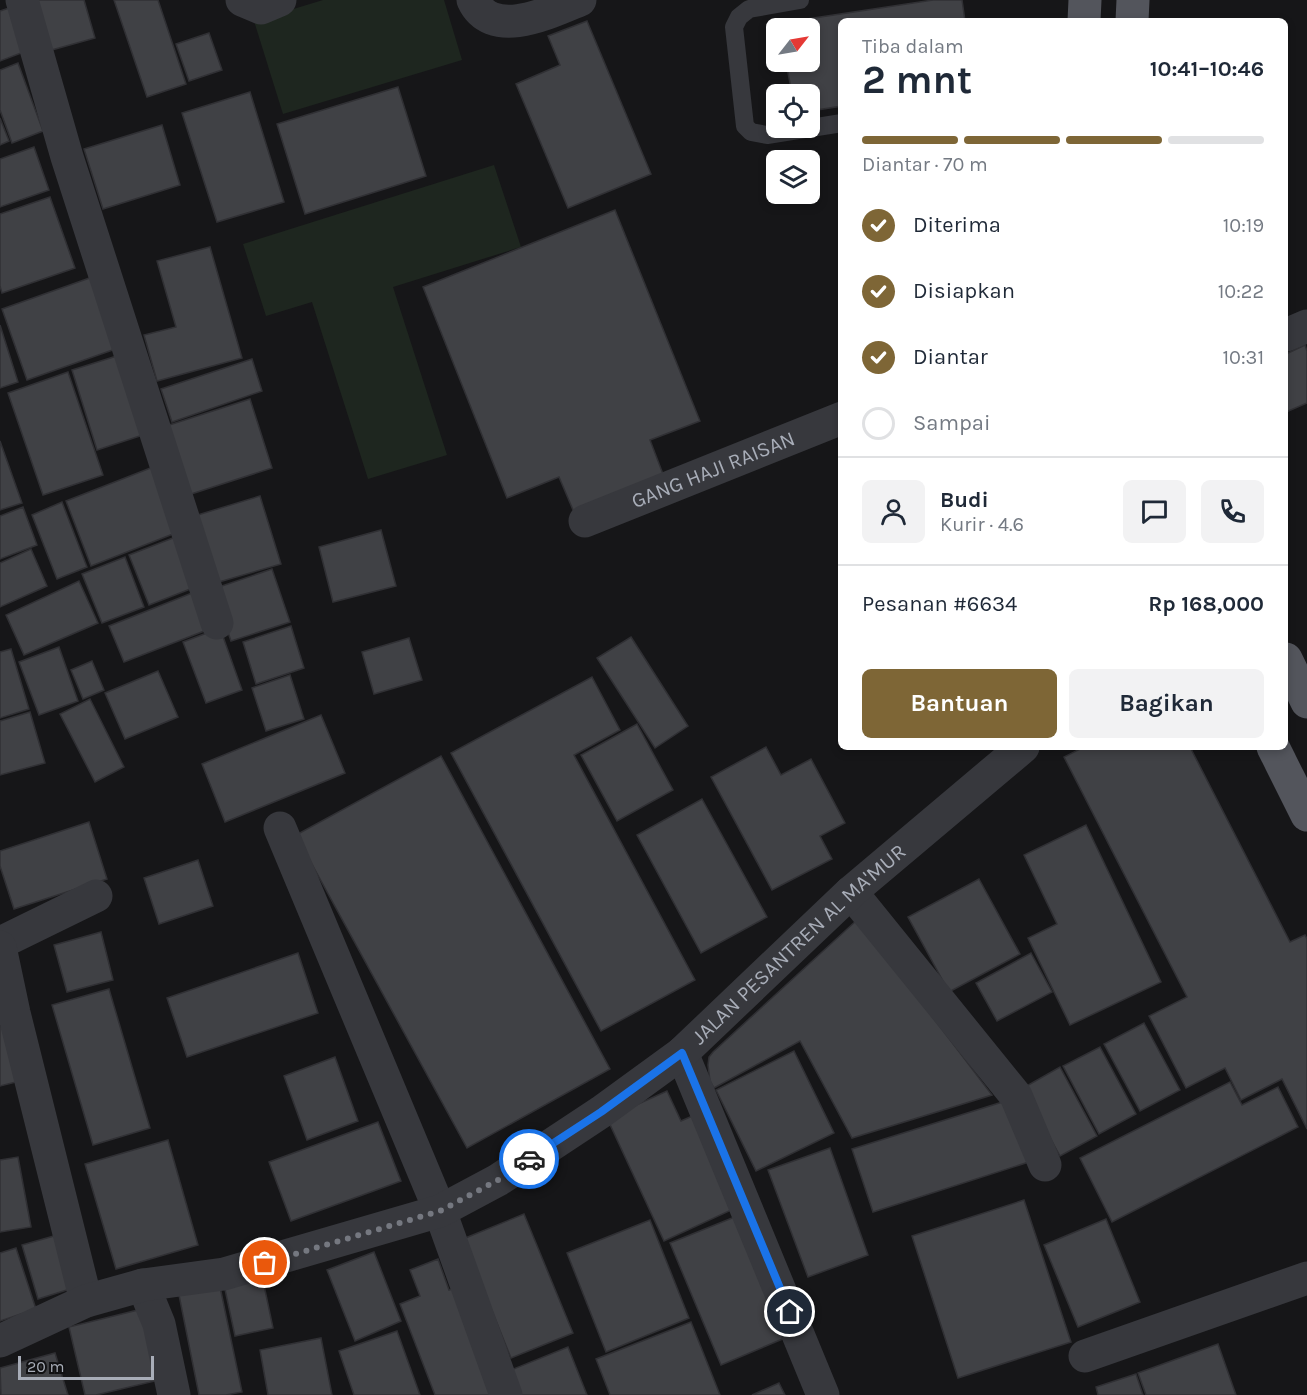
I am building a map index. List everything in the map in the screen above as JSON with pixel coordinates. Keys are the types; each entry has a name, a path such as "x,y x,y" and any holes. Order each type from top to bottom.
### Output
{"main road":[{"path":"1084,18 1085,0"},
{"path":"1132,18 1133,0"},
{"path":"1288,663 1307,702"},
{"path":"1274,750 1307,815"}],"street":[{"path":"22,0 67,158 217,623"},
{"path":"242,0 261,8 280,0"},
{"path":"473,0 476,6 490,17 502,21 518,21 545,14 580,0"},
{"path":"1288,334 1307,326"},
{"name":"GANG HAJI RAISAN","path":"585,521 838,420"},
{"name":"JALAN PESANTREN AL MA'MUR","path":"0,1341 86,1301 143,1285 224,1274 440,1211 498,1180 601,1112 682,1053 851,892 1019,750"},
{"path":"280,828 440,1211 506,1395"},
{"path":"851,892 1016,1096 1045,1165"},
{"path":"86,1301 14,1013 0,945 96,896"},
{"path":"682,1053 823,1395"},
{"path":"1085,1356 1307,1278"},
{"path":"143,1285 159,1324 174,1395"}],"lane":[{"path":"800,0 749,9 739,17 734,27 745,126 751,132 767,135 838,124"}],"shaded area":[{"path":"323,0 444,0 462,60 283,114 254,21"},
{"path":"494,165 521,247 393,287 447,455 368,479 312,302 266,316 243,244"}],"building":[{"path":"33,0 84,0 95,38 48,51"},
{"path":"114,0 158,0 186,84 147,97"},
{"path":"933,0 962,0 965,18 838,18 838,107 820,109 820,84 790,84 788,72 820,72 820,18 814,18"},
{"path":"12,7 29,50 0,61 0,11"},
{"path":"587,21 651,174 568,208 516,84 560,65 548,36"},
{"path":"209,33 222,70 189,81 176,44"},
{"path":"18,63 43,131 12,143 0,110 0,70"},
{"path":"398,87 426,176 305,214 277,124"},
{"path":"250,92 284,202 217,222 182,113"},
{"path":"0,118 9,141 0,145"},
{"path":"162,125 180,185 103,209 84,149"},
{"path":"34,147 49,190 0,207 0,159"},
{"path":"50,197 75,268 2,293 0,286 0,214"},
{"path":"615,210 700,421 650,440 666,482 576,517 559,477 507,498 423,287"},
{"path":"210,247 242,358 157,381 144,335 176,327 157,261"},
{"path":"98,275 124,346 27,380 2,309"},
{"path":"0,325 18,382 0,388"},
{"path":"1305,345 1307,351 1307,403 1288,411 1288,353"},
{"path":"123,354 149,433 97,450 72,370"},
{"path":"252,359 262,391 172,422 161,389"},
{"path":"68,372 103,475 43,495 8,393"},
{"path":"250,399 272,468 185,496 163,427"},
{"path":"0,441 22,503 0,510"},
{"path":"153,467 178,532 91,566 66,501"},
{"path":"260,496 281,564 212,584 191,517"},
{"path":"62,502 87,567 57,579 32,515"},
{"path":"23,507 37,545 0,559 0,516"},
{"path":"381,530 396,586 333,602 319,547"},
{"path":"178,536 198,586 149,605 129,555"},
{"path":"31,549 47,586 0,607 0,563"},
{"path":"125,557 144,607 102,623 82,574"},
{"path":"272,569 290,622 231,641 213,589"},
{"path":"79,581 98,623 24,655 6,615"},
{"path":"197,591 212,628 124,662 109,626"},
{"path":"291,626 304,668 256,684 243,642"},
{"path":"220,628 242,690 206,703 183,642"},
{"path":"631,637 688,726 655,748 597,658"},
{"path":"409,638 422,680 374,694 362,652"},
{"path":"59,647 78,701 39,715 19,662"},
{"path":"11,649 29,709 0,718 0,652"},
{"path":"92,661 104,690 83,699 71,670"},
{"path":"158,671 178,717 125,739 105,693"},
{"path":"290,675 304,719 266,731 252,688"},
{"path":"592,677 620,730 574,755 695,980 601,1031 451,753"},
{"path":"90,699 124,767 95,782 60,714"},
{"path":"30,712 45,763 0,775 0,721"},
{"path":"321,715 345,773 225,822 202,764"},
{"path":"637,724 673,790 617,821 581,755"},
{"path":"766,747 781,775 811,759 845,823 820,836 832,859 772,890 711,777"},
{"path":"1078,750 1192,750 1290,942 1305,935 1307,939 1307,1129 1282,1079 1241,1100 1225,1068 1186,1088 1149,1016 1187,997 1064,757"},
{"path":"441,756 610,1069 467,1148 296,835"},
{"path":"702,799 767,917 701,953 637,835"},
{"path":"89,822 107,879 14,909 0,866 0,851"},
{"path":"1086,825 1161,982 1070,1025 1028,938 1057,924 1024,855"},
{"path":"198,860 213,906 159,924 144,878"},
{"path":"979,879 1020,954 949,992 908,917"},
{"path":"858,919 992,1095 852,1138 800,1041 714,1088 710,1081 708,1065 709,1057 713,1052"},
{"path":"101,932 113,980 67,992 54,945"},
{"path":"298,953 318,1013 187,1057 167,998"},
{"path":"1031,953 1052,992 997,1021 976,983"},
{"path":"109,989 150,1128 93,1145 52,1005"},
{"path":"1144,1023 1180,1090 1140,1111 1104,1044"},
{"path":"11,1025 24,1080 0,1086 0,1027"},
{"path":"1100,1047 1136,1114 1099,1134 1063,1066"},
{"path":"794,1051 834,1133 756,1171 716,1090"},
{"path":"335,1057 358,1121 307,1140 284,1076"},
{"path":"1060,1067 1097,1136 1060,1156 1023,1088"},
{"path":"1230,1082 1242,1105 1278,1087 1298,1127 1112,1222 1080,1158"},
{"path":"667,1091 681,1121 697,1114 740,1206 664,1241 607,1118"},
{"path":"1012,1099 1032,1161 873,1212 852,1149"},
{"path":"378,1122 401,1181 291,1221 269,1162"},
{"path":"168,1140 198,1245 116,1269 85,1164"},
{"path":"830,1148 868,1255 808,1277 768,1170"},
{"path":"18,1157 31,1227 0,1232 0,1160"},
{"path":"1024,1200 1071,1342 958,1378 912,1236"},
{"path":"524,1214 573,1333 511,1358 463,1239"},
{"path":"742,1214 792,1335 721,1365 670,1243"},
{"path":"1106,1219 1140,1302 1078,1327 1044,1245"},
{"path":"650,1220 689,1318 606,1352 567,1253"},
{"path":"54,1236 70,1289 38,1299 22,1245"},
{"path":"16,1248 36,1309 0,1321 0,1253"},
{"path":"374,1252 401,1321 355,1341 327,1270"},
{"path":"438,1259 449,1290 464,1285 505,1395 435,1395 400,1304 420,1296 410,1270"},
{"path":"261,1271 273,1328 235,1336 223,1280"},
{"path":"219,1282 242,1392 226,1395 199,1395 178,1290"},
{"path":"142,1309 159,1380 96,1395 85,1395 69,1327"},
{"path":"691,1322 720,1395 610,1395 596,1359"},
{"path":"397,1331 420,1395 354,1395 339,1351"},
{"path":"321,1338 332,1395 268,1395 260,1350"},
{"path":"1218,1344 1236,1395 1146,1395 1138,1373"},
{"path":"568,1347 587,1395 516,1395 506,1372"},
{"path":"55,1353 68,1395 1,1395 0,1368"},
{"path":"1136,1374 1143,1395 1098,1395 1096,1387"},
{"path":"779,1383 785,1395 752,1395"}],"way so far":[{"path":"265,1263 440,1211 498,1180 529,1159"}],"route":[{"path":"529,1159 601,1112 682,1053 790,1312"}]}
